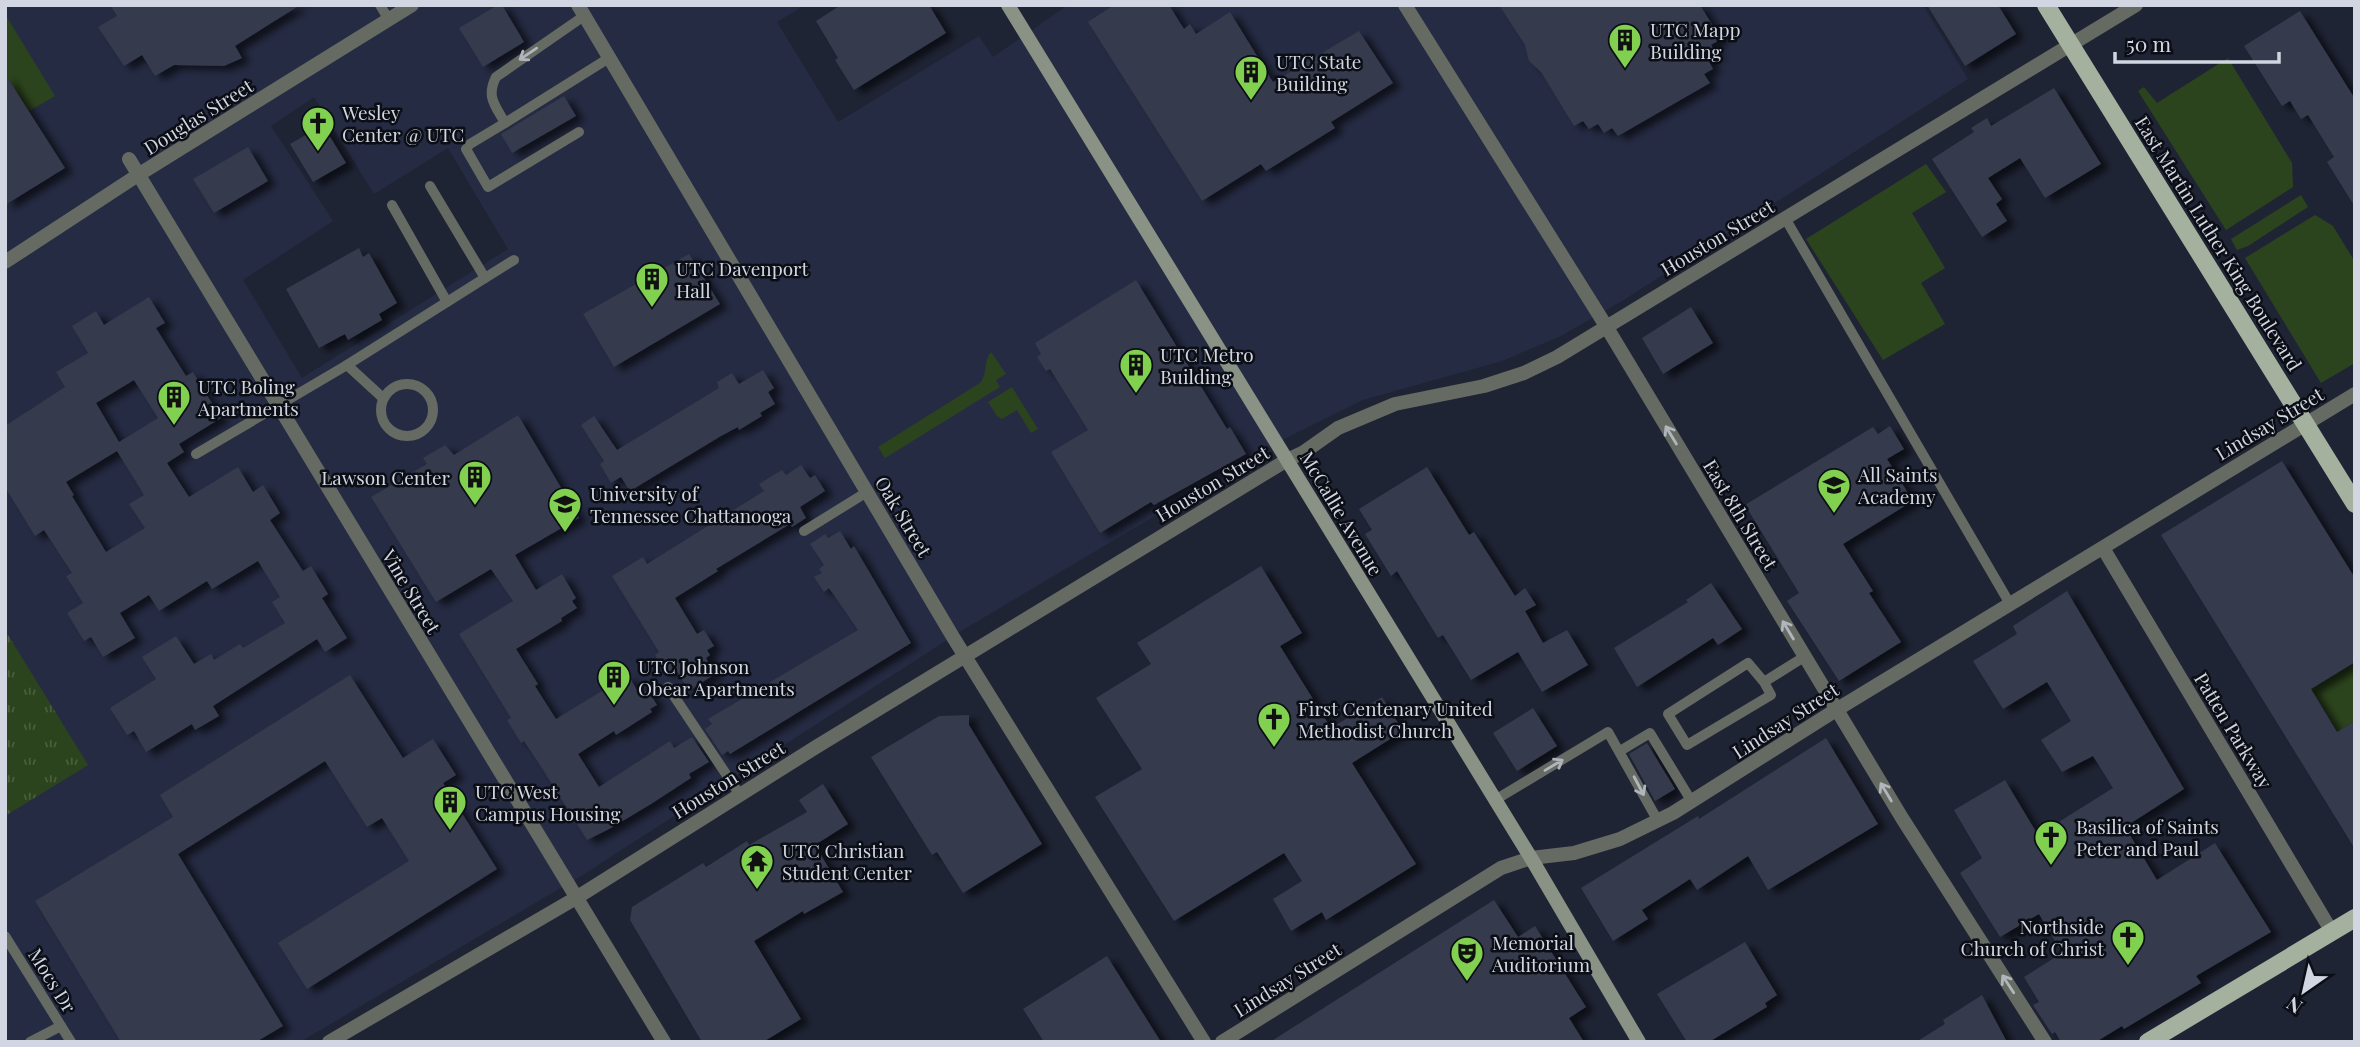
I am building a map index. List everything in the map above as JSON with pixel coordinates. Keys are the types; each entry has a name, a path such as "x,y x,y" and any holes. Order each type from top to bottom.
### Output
{"main road":[{"name":"McCallie Avenue","path":"1008,5 1531,858 1636,1040"},
{"name":"East Martin Luther King Boulevard","path":"2046,5 2355,504"},
{"path":"2148,1042 2355,918"}],"street":[{"name":"Douglas Street","path":"5,262 138,175 412,5"},
{"name":"East 8th Street","path":"1405,5 1606,326 1902,818 2045,1042"},
{"name":"Houston Street","path":"329,1042 576,898 965,657 1304,452 1338,428 1395,404 1484,386 1524,373 1561,354 2136,5"},
{"name":"Oak Street","path":"581,11 965,657 1204,1042"},
{"name":"Vine Street","path":"128,159 664,1042"},
{"name":"Lindsay Street","path":"1223,1042 1501,868 1531,858 1574,853 1620,839 1692,802 1836,710 2355,394"},
{"name":"Patten Parkway","path":"2103,548 2332,932"}],"lane":[{"path":"380,5 389,20"},
{"path":"505,123 493,102 490,88 496,76 581,11"},
{"path":"579,132 488,187 466,149 609,58"},
{"path":"430,186 485,278"},
{"path":"392,205 447,302"},
{"path":"1785,218 2010,604"},
{"path":"196,454 347,365 514,260"},
{"path":"347,365 383,398"},
{"path":"403,384 421,388 432,402 432,420 420,433 403,437 395,434 388,429 380,415 383,398 388,391 403,384"},
{"path":"804,531 867,492"},
{"path":"1763,682 1804,657"},
{"path":"1748,663 1763,682 1771,695 1687,745 1668,714 1748,663"},
{"path":"668,687 740,795"},
{"path":"1495,800 1608,732 1658,821"},
{"path":"1620,751 1650,733 1692,802"},
{"name":"Mocs Dr","path":"5,936 71,1042"},
{"path":"30,1042 61,1026"}],"shaded area":[{"name":"University of Tennessee Chattanooga","path":"5,5 798,5 800,8 777,22 838,122 979,36 993,57 1068,5 1923,5 1968,79 1622,301 1561,336 1502,361 1363,400 1288,437 961,631 581,876 300,1042 5,1042","holes":["314,97 374,194 448,148 508,249 302,378 243,280 333,221 271,126"]}],"green space":[{"path":"5,14 55,96 29,111 5,74"},
{"path":"2228,58 2292,163 2293,187 2226,230 2138,91 2144,87 2157,103"},
{"path":"1926,164 1946,192 1912,213 1945,268 1921,283 1945,324 1883,360 1806,239"},
{"path":"2301,195 2308,207 2248,246 2237,250 2231,239"},
{"path":"2315,215 2333,226 2355,262 2355,363 2321,383 2245,258"},
{"path":"991,352 1006,374 996,380 1000,387 885,458 878,447 980,383"},
{"path":"1012,387 1038,429 1031,433 1017,410 1002,419 988,402"},
{"path":"8,635 88,765 5,816 5,637"},
{"path":"2355,662 2355,721 2337,732 2311,689"}],"building":[{"path":"110,5 300,5 235,46 242,58 224,66 174,65 155,76 142,55 124,66 98,27 117,16"},
{"path":"502,5 524,42 483,67 459,28"},
{"path":"841,5 929,5 946,33 854,90 835,60 838,58 816,21"},
{"name":"UTC State Building","path":"1114,5 1169,5 1184,29 1190,24 1196,34 1230,12 1273,82 1359,31 1393,83 1331,122 1335,128 1266,171 1261,164 1202,201 1088,22"},
{"name":"UTC Mapp Building","path":"1499,5 1700,5 1721,39 1711,45 1717,54 1708,60 1713,69 1704,74 1710,83 1618,136 1612,128 1604,133 1598,124 1589,129 1583,121 1574,126 1541,72 1529,61 1525,45"},
{"path":"1927,5 1998,5 2016,34 1965,66"},
{"path":"2300,11 2355,99 2355,207 2327,162 2334,157 2308,115 2301,119 2290,101 2282,106 2244,46"},
{"path":"5,74 65,168 5,205"},
{"path":"2054,88 2101,164 2045,198 2020,158 1988,178 2002,199 1996,204 2007,221 1982,237 1932,159 1974,132 1971,128 1987,118 1991,126"},
{"path":"564,96 576,116 512,153 501,134"},
{"name":"Wesley Center @ UTC","path":"323,125 346,163 313,182 290,144"},
{"path":"248,147 268,181 214,213 193,179"},
{"path":"359,248 363,257 369,253 397,303 379,314 382,320 348,340 345,334 319,348 286,289"},
{"name":"UTC Davenport Hall","path":"689,254 720,304 614,367 583,314"},
{"name":"UTC Metro Building","path":"1136,280 1227,429 1230,427 1246,454 1154,505 1151,502 1100,533 1051,452 1088,430 1050,369 1046,371 1037,357 1041,354 1035,343"},
{"path":"149,297 165,323 156,328 186,376 193,372 221,418 179,444 184,452 167,463 189,497 238,467 253,492 263,485 280,513 270,520 303,571 311,566 328,594 322,598 347,638 325,652 317,639 213,706 219,716 195,730 192,724 146,752 134,731 127,735 110,708 156,679 142,657 176,636 194,664 211,654 214,660 240,644 243,648 285,623 272,602 280,597 258,561 212,589 207,581 159,611 149,595 120,613 135,638 103,657 91,637 84,641 67,613 83,603 66,576 72,573 44,530 35,536 5,487 5,426 65,387 56,372 88,353 72,326 96,311 104,325","holes":["134,380 158,418 119,442 96,403","117,451 144,495 129,504 145,528 106,552 66,482"]},
{"path":"1691,307 1713,343 1663,374 1642,338"},
{"path":"763,370 774,388 768,392 775,404 760,413 762,416 739,430 738,427 721,436 630,491 621,477 611,483 600,464 604,461 581,425 594,416 617,450 719,388 717,382 732,373 739,384"},
{"path":"518,415 579,518 515,555 536,590 562,574 576,598 572,601 577,608 561,618 562,621 516,649 538,684 535,686 556,719 628,675 640,695 648,690 657,705 650,709 652,712 616,735 614,731 578,754 599,787 670,741 674,748 692,737 709,762 689,774 691,778 651,804 587,840 524,741 521,743 507,720 511,718 459,634 513,601 491,569 436,602 371,497 427,464 423,458 445,445 454,455"},
{"path":"1890,426 1904,449 1887,459 1913,501 1843,544 1873,591 1869,593 1901,642 1839,681 1787,601 1799,593 1745,505 1873,427 1878,434"},
{"path":"2282,461 2355,578 2355,662 2311,689 2337,732 2355,721 2355,849 2161,535"},
{"name":"UTC Johnson Obear Apartments","path":"801,465 810,478 815,475 825,491 800,507 806,518 792,527 790,524 716,569 718,571 675,598 697,634 704,630 714,646 707,650 710,655 706,658 715,674 689,691 675,668 666,673 655,655 659,652 612,576 643,557 647,564 764,491 759,484 782,470 786,475"},
{"path":"1427,467 1469,535 1474,532 1515,596 1525,588 1536,605 1525,611 1543,643 1567,630 1588,665 1542,692 1518,652 1471,680 1443,635 1438,638 1397,571 1391,576 1365,534 1372,530 1359,509"},
{"name":"UTC Johnson Obear Apartments","path":"840,531 851,549 854,546 911,643 730,754 728,751 722,755 705,729 712,724 708,719 858,630 829,588 824,592 814,577 822,573 819,569 824,565 810,544 825,534 828,538"},
{"path":"1261,566 1302,633 1280,646 1331,728 1382,697 1403,731 1352,763 1416,864 1326,920 1322,912 1291,931 1273,899 1302,881 1284,853 1174,921 1095,797 1142,769 1096,698 1151,664 1137,643"},
{"path":"1711,583 1742,629 1718,645 1713,638 1637,687 1614,648 1688,602 1686,600"},
{"path":"2067,591 2184,789 2125,827 2157,880 2215,843 2271,932 2196,976 2201,983 2124,1029 2122,1026 2096,1042 2061,1042 2055,1032 2052,1034 2033,1005 2039,1002 2024,977 2062,953 2039,914 2000,937 1960,873 1982,858 1954,810 2005,780 2038,835 2113,788 2093,756 2062,772 2041,740 2071,721 2047,682 2003,709 1973,661 2017,634 2013,626"},
{"path":"350,675 403,758 433,739 456,775 443,783 497,869 307,989 278,943 409,861 382,818 367,827 325,761 178,854 283,1026 256,1042 121,1042 35,901 173,817 160,795"},
{"path":"1533,708 1557,746 1517,771 1493,733"},
{"path":"969,715 969,725 1042,844 963,893 937,852 932,855 871,757 939,716"},
{"path":"1826,738 1878,824 1768,890 1748,856 1697,890 1690,879 1642,910 1648,919 1613,941 1581,888 1698,816 1699,819"},
{"path":"1647,743 1675,789 1655,801 1629,754"},
{"path":"823,784 848,824 815,845 843,892 804,914 803,911 754,941 801,1019 763,1042 702,1042 630,920 632,907 703,863 706,867 747,841 749,845 807,812 799,800"},
{"name":"Memorial Auditorium","path":"1494,900 1518,937 1535,926 1586,1007 1569,1018 1584,1042 1270,1042"},
{"path":"1745,942 1777,995 1765,1003 1767,1007 1709,1042 1687,1042 1657,994"},
{"path":"1107,956 1161,1042 1044,1042 1023,1009"},
{"path":"1982,995 2007,1042 1916,1042 1945,1024 1943,1020"}],"place":[{"name":"UTC Mapp Building","path":"1625,70"},
{"name":"UTC State Building","path":"1251,102"},
{"name":"Wesley Center @ UTC","path":"318,153"},
{"name":"UTC Davenport Hall","path":"652,309"},
{"name":"UTC Metro Building","path":"1136,395"},
{"name":"UTC Boling Apartments","path":"174,427"},
{"name":"Lawson Center","path":"475,507"},
{"name":"All Saints Academy","path":"1834,515"},
{"name":"University of Tennessee Chattanooga","path":"565,534"},
{"name":"UTC Johnson Obear Apartments","path":"614,707"},
{"name":"First Centenary United Methodist Church","path":"1274,749"},
{"name":"UTC West Campus Housing","path":"450,832"},
{"name":"Basilica of Saints Peter and Paul","path":"2051,867"},
{"name":"UTC Christian Student Center","path":"757,891"},
{"name":"Northside Church of Christ","path":"2128,967"},
{"name":"Memorial Auditorium","path":"1467,983"}]}
